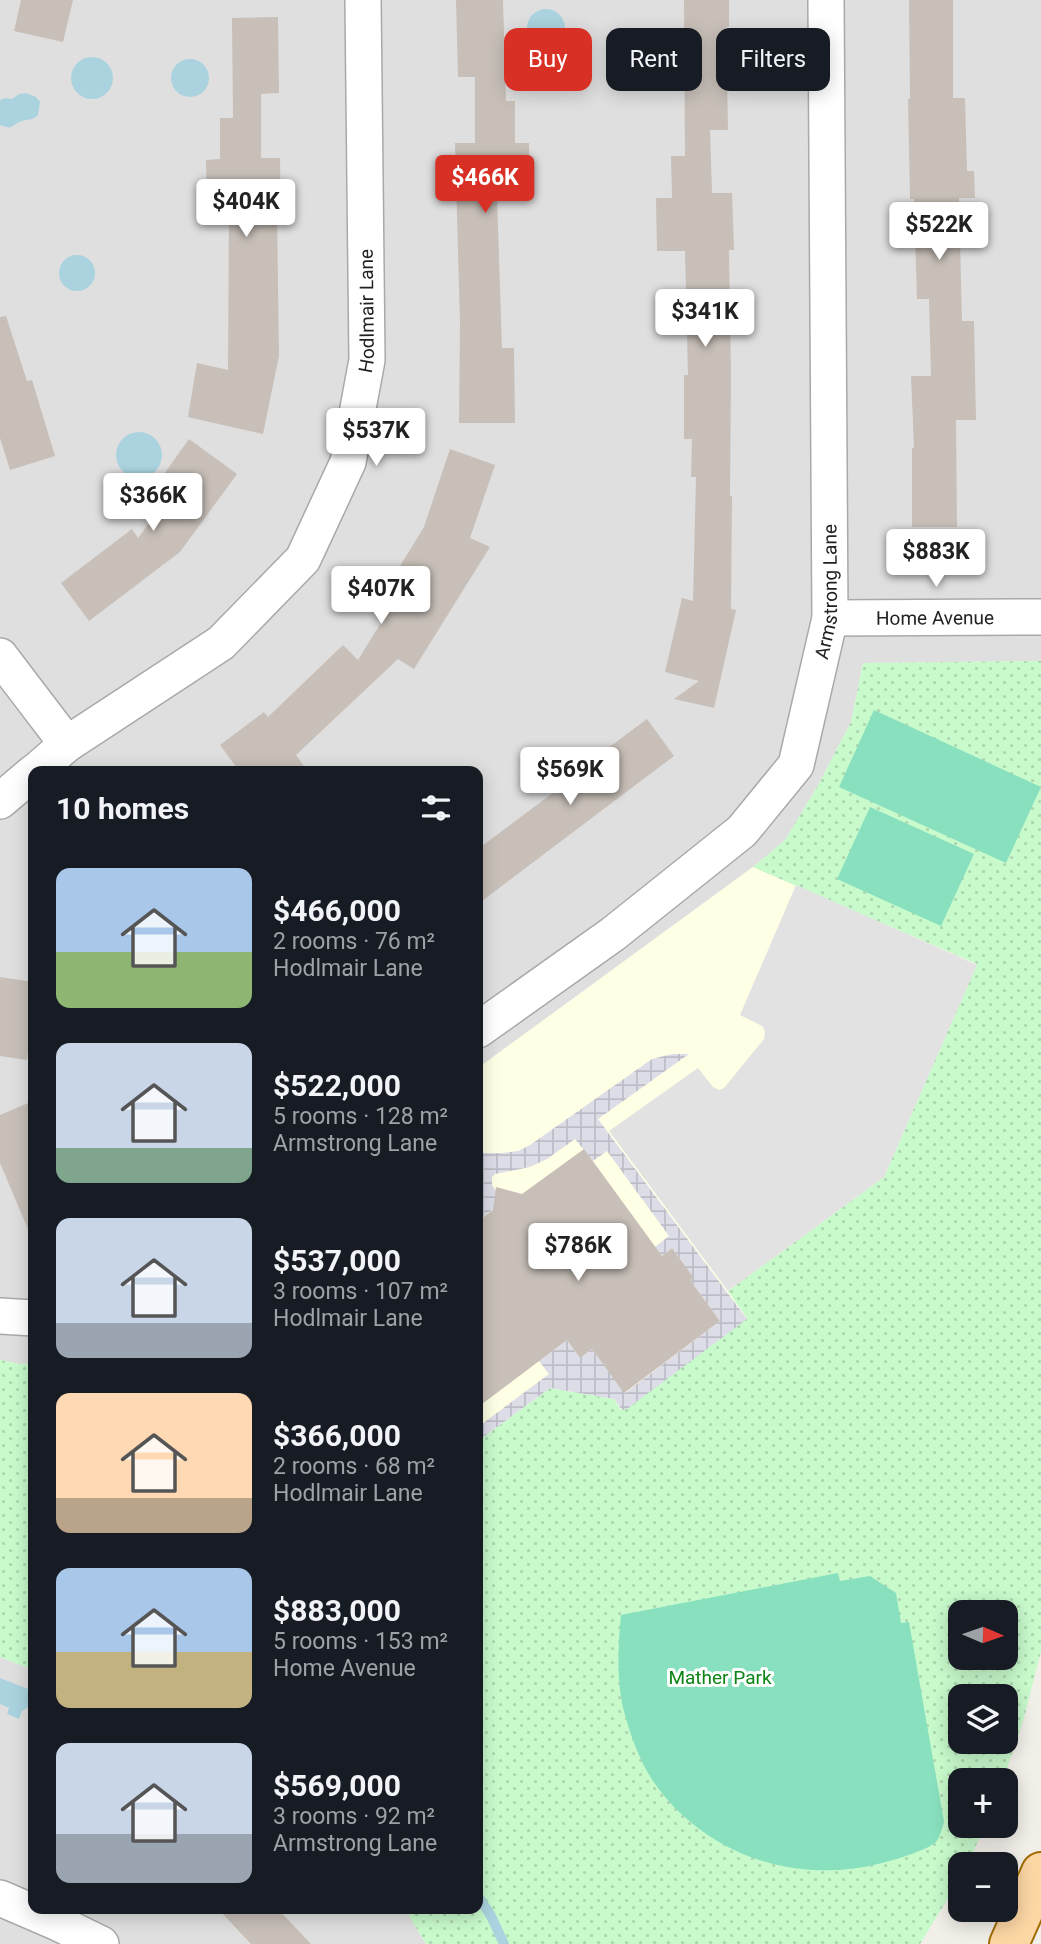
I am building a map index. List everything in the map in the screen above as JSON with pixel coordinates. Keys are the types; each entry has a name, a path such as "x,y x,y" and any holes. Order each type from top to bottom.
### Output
{"main road":[{"path":"1009,1944 1041,1872"}],"street":[{"name":"Hodlmair Lane","path":"41,766 67,744 221,643 303,559 348,462 368,359 363,0"},
{"name":"Armstrong Lane","path":"483,1026 613,934 742,831 796,765 830,618 826,0"},
{"name":"Home Avenue","path":"830,618 1041,617"},
{"path":"0,656 67,744"},
{"name":"Hodlmair Lane","path":"0,801 28,777"},
{"path":"0,1316 28,1318"},
{"path":"0,1898 28,1910"},
{"path":"37,1914 101,1944"}],"shaded area":[{"path":"0,0 1041,0 1041,661 863,663 851,722 785,840 753,867 483,1064 483,766 28,766 28,1363 0,1360"},
{"path":"753,867 977,965 884,1177 728,1291 747,1319 627,1409 615,1412 483,1510 483,1064"},
{"path":"796,885 977,965 884,1177 728,1291 609,1131 698,1068 713,1087 719,1090 724,1088 764,1039 765,1031 762,1026 740,1015"},
{"path":"672,1054 689,1054 598,1119 747,1319 627,1409 622,1410 614,1399 550,1388 483,1437 483,1423 549,1374 539,1361 567,1340 580,1358 592,1349 625,1393 720,1321 690,1280 693,1277 672,1248 662,1256 655,1247 669,1236 607,1151 593,1161 575,1139 547,1159 530,1167 495,1174 492,1177 492,1185 497,1192 494,1203 496,1207 483,1217 483,1153 518,1151 530,1145 652,1059"},
{"path":"0,1657 28,1668 28,1914 408,1914 426,1944 0,1944"}],"green space":[{"name":"Mather Park","path":"1041,661 1041,1651 1024,1718 1018,1736 1018,1684 948,1684 948,1754 1012,1754 1007,1768 948,1768 948,1838 979,1838 973,1852 948,1852 948,1898 920,1944 426,1944 408,1914 483,1914 483,1437 550,1388 614,1399 621,1410 747,1318 728,1291 884,1177 977,964 753,867 785,840 851,722 863,663"},
{"path":"874,710 1041,787 1006,863 839,787"},
{"path":"870,807 974,854 941,926 837,879"},
{"path":"0,1360 28,1363 28,1668 0,1657"},
{"path":"838,1573 840,1581 870,1576 896,1593 901,1623 909,1622 944,1822 936,1842 894,1860 851,1869 788,1867 758,1860 703,1832 679,1812 652,1780 634,1744 622,1703 618,1665 621,1615"}],"water":[{"path":"546,9 559,15 565,28 527,28 533,15"},
{"path":"92,57 107,63 113,78 107,93 92,99 77,93 71,78 77,63"},
{"path":"190,59 203,65 209,78 203,91 190,97 177,91 171,78 177,65"},
{"path":"26,93 40,102 38,115 10,127 0,125 0,100 12,99"},
{"path":"77,255 90,260 95,273 90,286 77,291 64,286 59,273 64,260"},
{"path":"139,432 155,439 162,455 155,471 139,478 123,471 116,455 123,439"},
{"path":"0,1678 28,1689 28,1707 22,1711 19,1719 7,1714 9,1708 0,1704"}],"building":[{"path":"21,0 73,0 63,42 14,31"},
{"path":"456,0 503,0 504,91 506,101 515,101 515,143 529,143 530,197 497,198 502,348 514,348 515,423 459,423 460,322 455,143 475,143 475,77 458,77"},
{"path":"684,0 729,0 729,27 716,28 716,91 727,91 728,130 710,130 712,193 732,193 734,250 729,250 731,609 736,610 714,708 674,699 699,681 665,672 682,598 693,601 696,477 691,477 692,439 684,439 684,375 688,375 685,251 657,251 656,198 672,198 671,156 685,156 685,91 702,91 702,28 684,28"},
{"path":"909,0 953,0 953,98 965,98 967,171 974,171 975,198 959,198 962,321 974,321 976,420 956,420 957,527 912,527 914,448 911,376 931,376 929,299 917,299 914,199 910,199"},
{"path":"278,17 279,93 261,94 261,158 280,158 281,212 277,212 279,356 263,434 188,417 197,363 228,370 229,213 207,214 206,160 220,159 220,118 233,118 232,18"},
{"path":"6,316 27,381 32,380 55,456 10,470 0,438 0,317"},
{"path":"189,439 237,474 180,552 89,621 61,583 132,529 138,538 178,484 164,474"},
{"path":"450,449 495,465 470,538 490,547 414,669 398,659 296,755 304,766 236,766 220,745 264,712 268,717 343,645 358,660 403,587 392,579 424,527"},
{"path":"647,719 674,756 483,900 483,845 590,765 588,763"},
{"path":"0,977 28,981 27,1060 0,1056"},
{"path":"28,1103 28,1229 0,1163 0,1115"},
{"path":"584,1149 662,1256 672,1248 694,1278 690,1280 720,1321 624,1393 592,1349 580,1358 567,1340 483,1403 483,1217 493,1210 496,1187 522,1194"},
{"path":"223,1914 283,1914 311,1944 251,1944"}],"waterway":[{"path":"483,1904 504,1944"}]}
